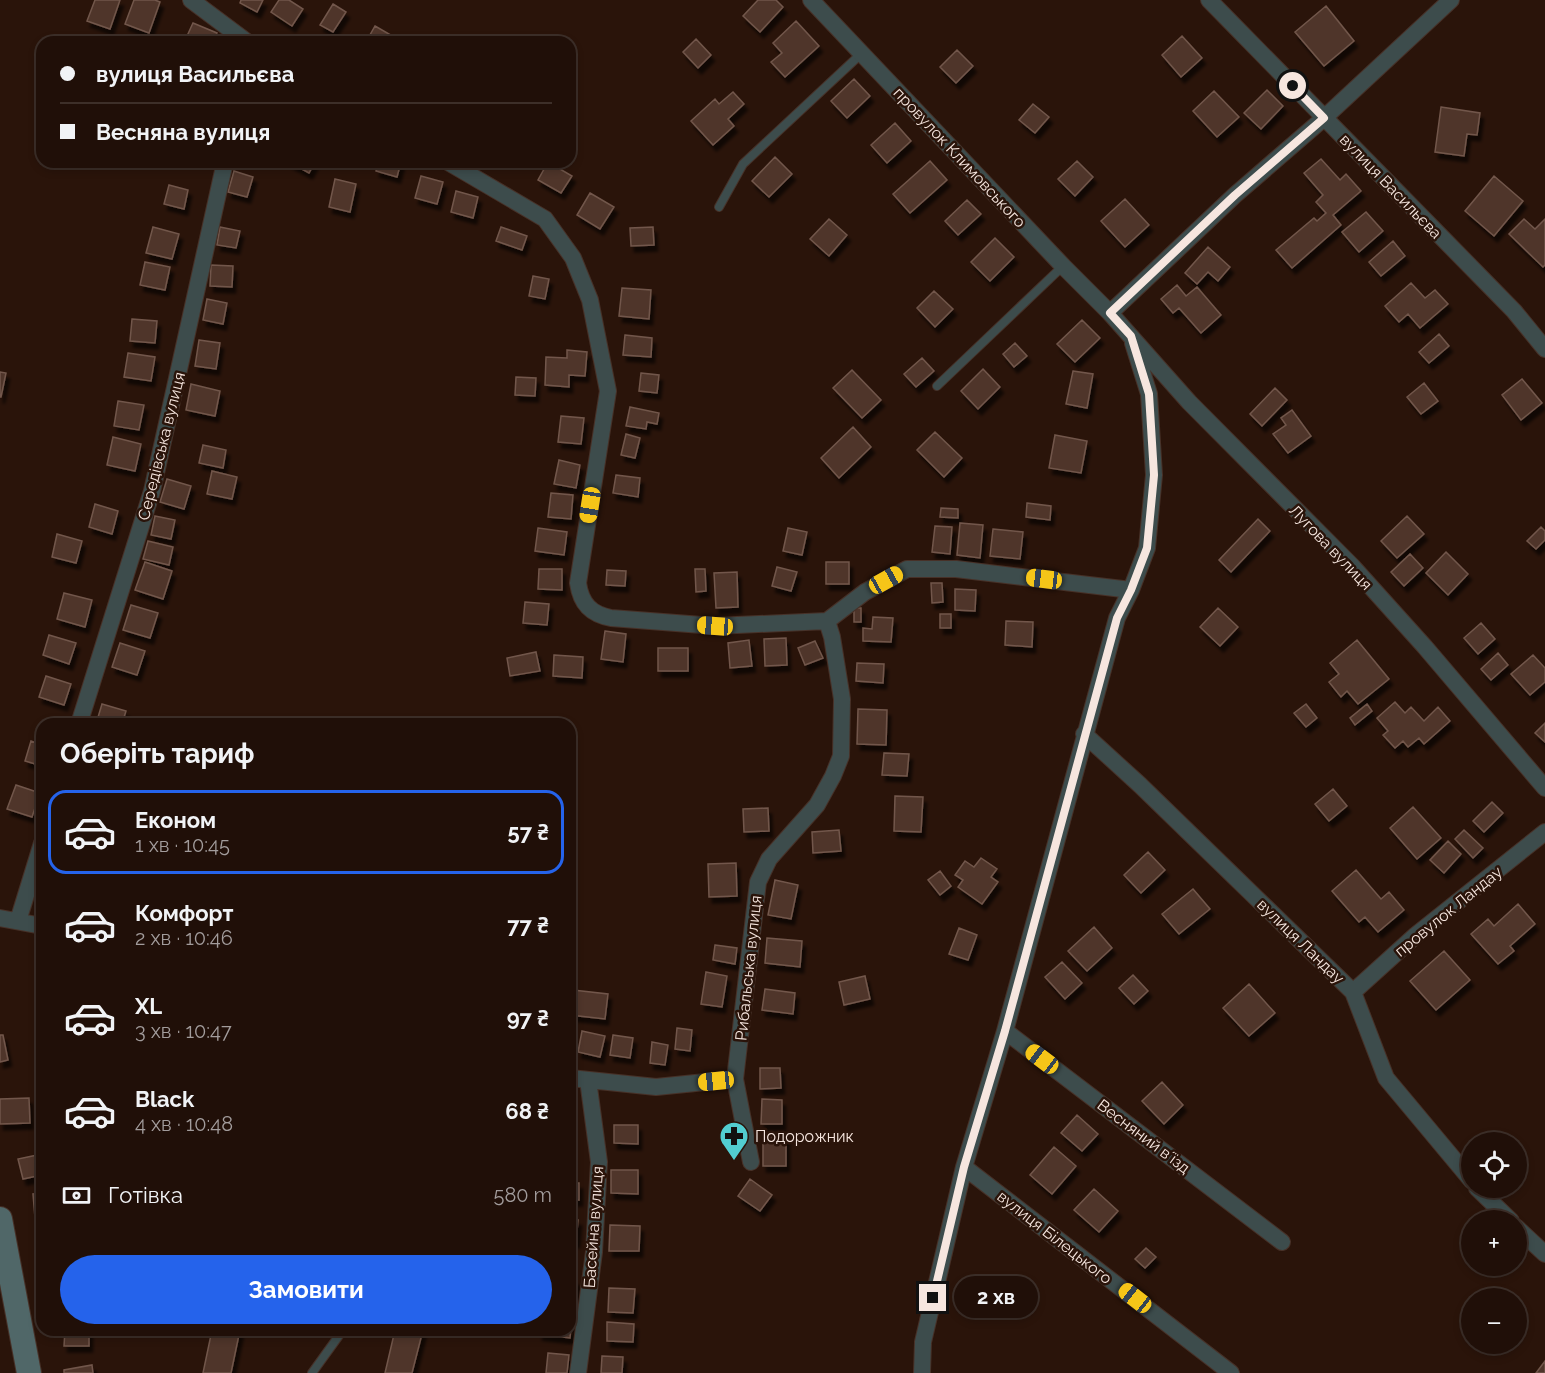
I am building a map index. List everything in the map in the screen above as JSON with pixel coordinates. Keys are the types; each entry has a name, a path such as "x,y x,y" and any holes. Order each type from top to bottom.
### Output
{"main road":[{"path":"0,1219 28,1373"}],"street":[{"path":"191,0 239,36"},
{"name":"провулок Климовського","path":"811,0 1110,313"},
{"path":"1110,313 1235,195 1324,118 1451,0"},
{"name":"вулиця Васильєва","path":"1215,3 1324,118 1514,311 1545,349"},
{"name":"Середівська вулиця","path":"81,718 152,491 224,168"},
{"path":"458,168 545,219 573,258 590,300 608,391 578,584 579,594 584,604 592,611 611,618 715,626 827,621 865,592 907,569 956,569 1131,590"},
{"name":"Лугова вулиця","path":"1110,313 1189,402 1353,567 1425,647 1545,788"},
{"path":"922,1373 923,1342 964,1167 1005,1031 1117,618 1131,590 1147,548 1154,475 1149,394 1131,336"},
{"name":"Рибальська вулиця","path":"750,1162 735,1079 758,882 770,859 817,805 841,756 842,699 832,637 827,621"},
{"name":"вулиця Ландау","path":"1084,734 1140,785 1353,992 1386,1078 1461,1168"},
{"name":"провулок Ландау","path":"1353,992 1416,935 1545,832"},
{"path":"18,921 36,862"},
{"path":"0,918 36,925"},
{"name":"Весняний вʼїзд","path":"1005,1031 1282,1242"},
{"path":"576,1079 656,1087 735,1079"},
{"name":"Басейна вулиця","path":"578,1373 594,1252 599,1162 588,1080"},
{"name":"вулиця Білецького","path":"964,1167 1231,1373"},
{"path":"1487,1198 1500,1210"},
{"path":"1527,1237 1545,1254"}],"lane":[{"path":"719,207 743,164 862,53"},
{"path":"937,386 1063,266"},
{"path":"312,1373 339,1336"}],"building":[{"path":"95,0 120,0 110,29 87,21"},
{"path":"134,0 160,2 149,33 125,24"},
{"path":"241,0 263,0 257,12 240,3"},
{"path":"279,0 289,0 303,9 292,26 271,12"},
{"path":"758,0 776,0 783,7 760,32 743,16"},
{"path":"333,4 346,12 333,32 320,25"},
{"path":"1326,6 1354,41 1324,66 1295,32"},
{"path":"796,21 819,46 785,77 771,62 782,53 773,43"},
{"path":"193,23 217,33 216,36 187,36"},
{"path":"375,26 392,36 369,36"},
{"path":"1182,36 1202,58 1181,77 1162,55"},
{"path":"696,39 711,55 698,68 683,52"},
{"path":"957,50 973,66 956,83 940,67"},
{"path":"854,79 870,96 847,118 831,101"},
{"path":"1267,90 1283,106 1261,129 1244,113"},
{"path":"1214,91 1239,117 1217,137 1193,111"},
{"path":"733,92 744,104 728,119 734,126 713,145 691,121 715,99 719,104"},
{"path":"1033,104 1049,117 1035,133 1019,120"},
{"path":"1441,107 1480,113 1477,135 1467,134 1464,156 1435,152"},
{"path":"895,123 911,141 887,163 871,145"},
{"path":"775,157 792,174 769,197 752,181"},
{"path":"1321,159 1340,180 1346,174 1361,191 1333,215 1341,225 1292,268 1276,250 1314,218 1317,221 1326,213 1316,202 1323,195 1304,173"},
{"path":"930,161 947,180 910,213 893,194"},
{"path":"1077,161 1093,177 1075,196 1058,179"},
{"path":"300,168 312,168 309,173"},
{"path":"377,168 399,168 397,177 376,171"},
{"path":"545,168 558,168 572,176 561,193 538,180"},
{"path":"234,171 253,177 247,197 228,192"},
{"path":"421,176 443,182 437,204 415,198"},
{"path":"1494,176 1523,201 1494,236 1465,211"},
{"path":"335,179 356,184 350,212 329,207"},
{"path":"169,185 188,190 184,209 164,204"},
{"path":"456,191 478,197 473,218 451,212"},
{"path":"590,193 614,207 600,229 577,215"},
{"path":"1125,199 1149,225 1125,247 1101,221"},
{"path":"967,200 981,214 958,235 945,221"},
{"path":"1366,212 1383,231 1359,252 1342,232"},
{"path":"829,219 847,235 829,256 810,239"},
{"path":"1524,219 1535,229 1545,219 1545,265 1543,267 1509,234"},
{"path":"153,227 179,234 172,259 146,253"},
{"path":"220,227 240,231 236,248 217,245"},
{"path":"501,227 527,236 522,250 496,241"},
{"path":"653,227 654,245 631,246 630,228"},
{"path":"995,238 1014,257 990,281 971,262"},
{"path":"1393,241 1405,256 1381,276 1369,262"},
{"path":"1208,247 1230,267 1218,281 1208,272 1197,284 1185,273"},
{"path":"145,262 170,267 165,290 140,285"},
{"path":"211,265 233,266 232,287 210,286"},
{"path":"533,276 549,279 545,299 529,296"},
{"path":"1411,283 1425,298 1435,290 1448,304 1420,328 1408,314 1399,322 1385,306"},
{"path":"1177,285 1186,296 1197,287 1221,315 1201,333 1179,308 1173,313 1161,299"},
{"path":"622,288 651,290 649,319 619,316"},
{"path":"934,291 953,309 935,327 917,308"},
{"path":"207,299 227,303 223,324 203,320"},
{"path":"132,319 157,321 155,343 130,341"},
{"path":"1082,320 1100,338 1075,362 1057,344"},
{"path":"1439,334 1449,346 1429,363 1419,352"},
{"path":"625,335 652,338 651,357 623,355"},
{"path":"199,340 220,343 216,369 195,366"},
{"path":"1015,343 1027,356 1014,367 1003,354"},
{"path":"567,350 587,352 585,376 569,375 569,387 545,385 546,357 567,358"},
{"path":"128,353 155,357 151,381 124,377"},
{"path":"922,358 934,371 916,387 904,374"},
{"path":"983,369 1000,387 978,409 961,391"},
{"path":"852,370 881,400 862,418 833,388"},
{"path":"1073,371 1093,374 1087,408 1066,404"},
{"path":"0,372 6,373 1,397 0,397"},
{"path":"641,373 659,375 657,393 639,391"},
{"path":"516,377 536,378 535,396 515,395"},
{"path":"1522,379 1542,403 1521,420 1502,395"},
{"path":"1424,383 1438,401 1421,414 1407,397"},
{"path":"191,384 220,391 215,416 186,410"},
{"path":"1275,388 1287,400 1262,426 1250,414"},
{"path":"118,401 144,405 139,430 114,426"},
{"path":"630,407 659,413 657,424 647,422 646,429 626,426"},
{"path":"1292,410 1311,436 1288,453 1273,434 1286,425 1281,418"},
{"path":"561,416 584,418 581,444 558,442"},
{"path":"853,427 871,447 839,478 821,458"},
{"path":"935,432 962,458 944,477 917,450"},
{"path":"626,434 640,438 635,458 621,455"},
{"path":"1055,435 1087,441 1081,473 1049,468"},
{"path":"113,437 141,444 135,471 107,465"},
{"path":"203,445 226,450 223,468 199,463"},
{"path":"559,460 580,465 576,488 554,484"},
{"path":"212,471 237,477 232,499 207,494"},
{"path":"616,475 640,478 638,497 613,493"},
{"path":"167,479 191,486 184,509 160,502"},
{"path":"551,493 573,495 571,519 548,517"},
{"path":"1027,503 1051,506 1050,520 1026,517"},
{"path":"95,504 118,511 112,534 89,527"},
{"path":"941,508 958,509 958,518 940,517"},
{"path":"155,516 175,520 171,539 151,535"},
{"path":"1407,516 1424,534 1397,558 1381,541"},
{"path":"1258,519 1270,531 1231,572 1219,560"},
{"path":"960,523 983,525 980,558 957,555"},
{"path":"935,526 952,527 950,554 932,552"},
{"path":"1541,527 1545,531 1545,540 1536,549 1527,541"},
{"path":"538,528 567,532 564,555 535,551"},
{"path":"788,528 807,532 802,555 783,551"},
{"path":"993,529 1023,532 1020,559 990,556"},
{"path":"57,534 82,541 76,563 52,557"},
{"path":"148,541 173,547 169,565 143,559"},
{"path":"1446,552 1468,574 1448,595 1426,573"},
{"path":"1410,554 1423,568 1404,586 1391,572"},
{"path":"145,562 172,571 163,599 135,590"},
{"path":"826,562 849,562 849,584 826,584"},
{"path":"777,567 797,572 791,591 772,586"},
{"path":"539,569 562,569 562,590 538,589"},
{"path":"695,569 705,569 706,591 696,592"},
{"path":"607,570 626,571 625,586 606,585"},
{"path":"737,572 738,607 716,608 714,573"},
{"path":"931,583 942,583 943,602 932,603"},
{"path":"955,589 976,590 975,611 955,610"},
{"path":"64,593 92,600 85,627 57,619"},
{"path":"525,602 549,604 547,625 523,623"},
{"path":"131,605 158,613 150,638 123,630"},
{"path":"854,608 861,608 861,622 854,622"},
{"path":"1218,608 1238,627 1220,646 1200,627"},
{"path":"940,614 951,614 951,628 940,628"},
{"path":"873,617 893,618 891,642 863,641 863,628 872,629"},
{"path":"1006,621 1033,622 1032,647 1005,645"},
{"path":"1481,623 1495,639 1478,654 1464,638"},
{"path":"605,631 626,634 623,662 601,659"},
{"path":"49,635 76,643 69,664 43,655"},
{"path":"786,638 787,665 765,666 764,639"},
{"path":"749,640 752,666 730,668 728,643"},
{"path":"1357,640 1389,679 1358,704 1347,691 1341,697 1329,682 1339,674 1330,663"},
{"path":"815,641 823,658 805,665 798,648"},
{"path":"120,643 145,651 137,675 112,667"},
{"path":"658,648 688,648 688,671 658,671"},
{"path":"536,652 540,671 510,676 507,658"},
{"path":"1498,653 1508,665 1491,680 1481,669"},
{"path":"554,655 583,657 582,678 553,676"},
{"path":"1533,655 1545,668 1545,682 1530,695 1511,674"},
{"path":"857,663 884,664 883,683 856,681"},
{"path":"46,676 71,684 64,705 39,697"},
{"path":"1395,702 1405,713 1411,707 1424,721 1438,707 1450,721 1424,744 1419,738 1408,747 1403,741 1395,748 1383,735 1388,731 1377,718"},
{"path":"102,704 126,711 124,718 98,718"},
{"path":"1306,704 1317,718 1306,727 1294,713"},
{"path":"1367,704 1372,711 1355,725 1350,718"},
{"path":"858,709 887,710 886,745 857,744"},
{"path":"1545,723 1545,742 1535,733"},
{"path":"31,741 36,743 36,764 25,761"},
{"path":"884,753 909,754 907,776 882,775"},
{"path":"16,785 36,792 36,805 32,817 7,809"},
{"path":"1333,789 1347,806 1329,821 1315,804"},
{"path":"895,796 923,797 921,832 894,831"},
{"path":"1492,802 1503,813 1484,832 1473,821"},
{"path":"1413,807 1441,838 1417,859 1390,828"},
{"path":"768,808 769,831 744,832 743,809"},
{"path":"839,830 841,851 813,853 812,832"},
{"path":"1464,830 1483,848 1473,858 1455,839"},
{"path":"1448,841 1461,854 1444,873 1430,860"},
{"path":"1148,852 1165,870 1141,893 1124,875"},
{"path":"981,858 997,869 991,877 998,882 982,904 958,887 963,880 955,875 965,861 974,867"},
{"path":"736,863 737,896 709,897 708,864"},
{"path":"1356,870 1381,899 1389,892 1404,910 1378,932 1365,917 1359,922 1332,891"},
{"path":"940,871 951,886 940,895 928,880"},
{"path":"775,880 798,885 791,919 768,915"},
{"path":"1193,889 1210,909 1179,934 1162,914"},
{"path":"1518,904 1535,924 1510,946 1514,951 1498,964 1471,934 1488,919 1494,926"},
{"path":"1094,927 1112,948 1087,971 1068,951"},
{"path":"959,928 977,935 968,960 949,954"},
{"path":"767,938 802,941 800,967 765,963"},
{"path":"715,945 737,948 735,964 713,960"},
{"path":"1444,951 1470,980 1436,1010 1410,981"},
{"path":"1062,962 1082,983 1065,999 1045,977"},
{"path":"706,972 727,976 722,1007 701,1004"},
{"path":"1133,975 1148,991 1134,1004 1119,988"},
{"path":"865,976 870,999 844,1005 839,982"},
{"path":"1249,984 1275,1013 1249,1036 1223,1008"},
{"path":"765,989 795,993 793,1014 762,1010"},
{"path":"576,990 608,994 605,1019 576,1016"},
{"path":"677,1028 692,1030 690,1051 675,1049"},
{"path":"582,1031 605,1036 600,1057 578,1052"},
{"path":"0,1035 3,1035 8,1060 0,1062"},
{"path":"613,1035 633,1038 630,1058 610,1055"},
{"path":"652,1042 668,1045 665,1065 650,1063"},
{"path":"760,1068 780,1068 781,1088 760,1089"},
{"path":"1162,1082 1183,1105 1164,1124 1142,1101"},
{"path":"29,1098 30,1123 0,1124 0,1099"},
{"path":"762,1099 782,1100 782,1124 761,1124"},
{"path":"1077,1115 1098,1134 1082,1151 1061,1133"},
{"path":"614,1125 638,1125 638,1144 614,1143"},
{"path":"763,1134 786,1134 786,1166 763,1166"},
{"path":"1054,1147 1076,1166 1052,1194 1030,1175"},
{"path":"36,1155 36,1176 23,1179 18,1159"},
{"path":"611,1170 638,1170 638,1194 611,1193"},
{"path":"750,1179 772,1195 760,1211 738,1196"},
{"path":"576,1183 579,1183 579,1200 576,1200"},
{"path":"1094,1189 1118,1211 1099,1232 1074,1210"},
{"path":"33,1194 36,1194 35,1218"},
{"path":"610,1225 640,1226 639,1251 609,1251"},
{"path":"1146,1248 1156,1257 1145,1268 1135,1259"},
{"path":"609,1288 635,1289 633,1313 608,1312"},
{"path":"607,1322 634,1324 633,1342 607,1341"},
{"path":"65,1336 89,1336 89,1346 64,1346"},
{"path":"211,1336 239,1336 231,1373 203,1373"},
{"path":"394,1336 421,1336 412,1373 385,1373"},
{"path":"548,1353 569,1355 567,1373 546,1373"},
{"path":"602,1356 623,1357 622,1373 601,1373"},
{"path":"1545,1361 1545,1373 1536,1373"},
{"path":"92,1365 93,1373 64,1373 64,1370"}],"place":[{"name":"Подорожник","path":"734,1162"}],"route":[{"path":"933,1298 964,1167 1005,1031 1117,618 1131,590 1147,548 1154,475 1149,394 1131,336 1110,313 1235,195 1324,118 1293,86"}]}
